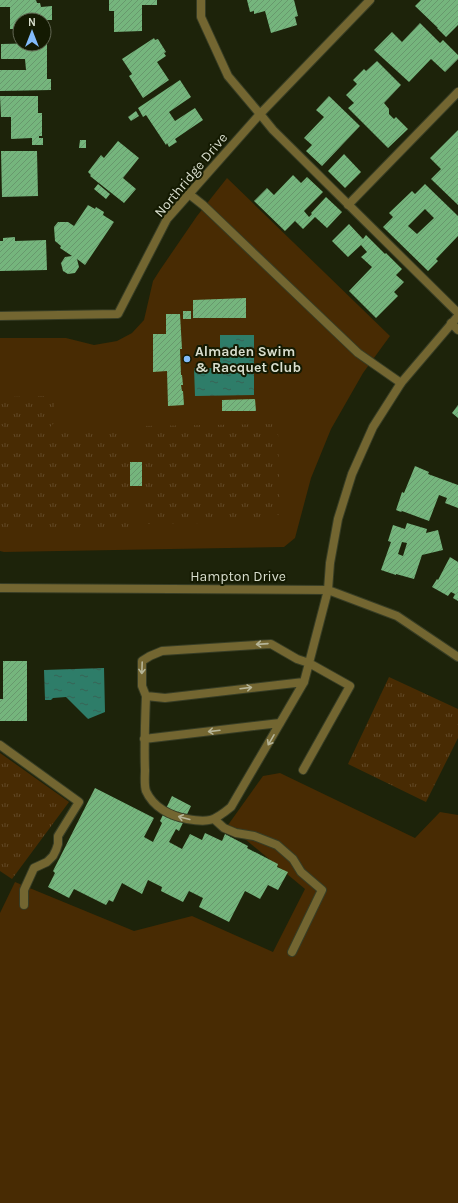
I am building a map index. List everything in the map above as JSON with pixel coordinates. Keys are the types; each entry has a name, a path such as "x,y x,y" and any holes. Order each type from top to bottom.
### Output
{"street":[{"path":"200,0 201,17 228,76 273,130 458,315 400,382 373,427 352,474 338,519 330,563 328,590 309,662 304,682 231,807 220,817 203,822 184,818 163,811 152,801 146,789 144,739 146,696 142,686 142,661 162,651 271,644 297,659 309,662 350,686 303,770"},
{"name":"Northridge Drive","path":"0,316 118,314 167,219 260,114 370,0"},
{"path":"348,205 458,92"},
{"path":"189,194 358,353 400,382"},
{"path":"451,323 458,330"},
{"name":"Hampton Drive","path":"0,588 328,590 397,616 458,657"},
{"path":"146,696 165,698 304,682"},
{"path":"144,739 280,723"},
{"path":"0,745 79,802 58,836 58,844 53,856 47,862 34,868 24,890 24,905"},
{"path":"214,818 224,828 236,833 254,836 277,845 293,859 301,872 322,890 292,952"}],"green space":[{"name":"Almaden Swim & Racquet Club","path":"227,178 390,336 363,373 331,429 311,478 295,538 284,547 0,551 0,338 66,338 94,345 117,341 132,333 144,320 153,281 197,216"},
{"path":"50,396 54,399 54,423 50,427 4,427 0,425 1,397"},
{"path":"272,424 278,431 280,513 272,522 142,524 142,426"},
{"path":"129,432 131,529 6,531 0,528 0,441 8,434"},
{"path":"389,677 458,709 458,738 426,802 348,764"},
{"path":"0,753 69,802 12,879 0,871"},
{"path":"280,773 415,838 440,812 458,815 458,1203 0,1203 0,913 15,882 134,931 192,916 273,952 305,889 228,825 263,776"}],"water":[{"path":"220,335 254,335 254,395 195,396 194,368 220,368"},
{"path":"104,668 105,712 88,719 66,697 45,700 44,670"}],"building":[{"path":"0,0 36,0 37,3 40,3 41,7 52,6 52,12 12,12 12,29 10,29 10,7 0,7"},
{"path":"109,0 157,0 157,5 142,5 142,31 114,32 114,11 109,11"},
{"path":"247,0 294,0 298,16 295,17 297,25 271,33 265,11 254,14 254,11 250,12"},
{"path":"421,0 458,0 458,25 446,37 415,6"},
{"path":"420,23 440,43 443,40 458,55 458,59 445,72 431,59 409,82 374,50 392,32 402,42"},
{"path":"154,38 155,40 158,39 166,52 164,53 166,56 157,62 169,80 143,98 129,76 132,74 122,59"},
{"path":"1,44 12,44 12,52 47,52 47,79 51,79 51,90 0,91 0,70 26,70 25,59 1,59"},
{"path":"377,61 401,85 384,103 389,109 389,114 394,119 396,117 408,129 388,148 348,108 354,103 346,95 357,84 353,80 364,69 366,71"},
{"path":"180,80 191,97 169,112 175,121 195,108 203,120 175,139 177,142 169,147 167,143 166,145 146,115 143,117 138,108"},
{"path":"0,96 38,96 38,113 42,113 42,136 39,136 39,138 43,138 43,145 32,145 32,138 11,139 11,117 1,117"},
{"path":"329,96 360,126 322,166 306,151 312,145 304,138 324,117 316,110"},
{"path":"136,111 139,116 131,121 128,117"},
{"path":"458,130 458,205 431,179 441,169 430,158"},
{"path":"80,140 86,140 86,148 79,148"},
{"path":"118,141 139,158 123,178 136,189 124,203 90,176 91,175 88,172 101,155 104,158"},
{"path":"1,151 37,151 38,196 2,197"},
{"path":"344,154 361,172 345,188 328,171"},
{"path":"293,175 301,183 307,177 323,192 304,211 309,217 326,197 342,212 327,228 315,217 303,229 295,221 285,231 254,201 267,188 274,195"},
{"path":"98,184 110,194 106,199 94,189"},
{"path":"425,184 458,216 458,236 436,259 438,261 428,271 383,227 393,217 389,213 412,191 415,194","holes":["425,209 434,218 417,234 408,226"]},
{"path":"88,205 95,209 96,207 104,212 103,215 114,222 85,265 77,259 79,267 75,273 68,274 63,271 61,263 65,257 72,256 60,248 61,246 55,241 54,227 58,222 68,222 74,226"},
{"path":"349,224 363,239 366,235 402,269 396,275 404,282 394,292 398,296 376,318 349,291 372,267 361,257 367,252 361,245 348,257 332,241"},
{"path":"15,237 15,241 46,240 47,270 0,271 0,241 3,241 3,238"},
{"path":"246,298 246,318 193,318 193,300"},
{"path":"183,311 191,311 191,319 183,319"},
{"path":"166,314 180,314 182,349 180,349 181,375 183,385 181,385 184,405 168,406 167,371 153,372 153,334 166,334"},
{"path":"255,399 256,411 222,411 222,400"},
{"path":"458,405 458,418 452,413"},
{"path":"130,462 142,462 142,486 130,486"},
{"path":"415,466 429,472 428,474 458,485 458,508 445,503 447,498 439,495 429,521 396,510 402,492 404,493"},
{"path":"407,523 427,529 426,533 438,530 443,550 422,555 414,579 381,570 391,542 388,541 393,525 405,529","holes":["402,542 407,543 403,556 398,554"]},
{"path":"450,557 458,562 458,601 453,598 455,594 451,592 448,596 432,587 437,579 438,580"},
{"path":"3,661 27,661 27,721 0,721 0,699 3,699"},
{"path":"95,788 154,818 144,837 153,842 162,823 160,821 172,796 191,806 179,831 176,829 169,842 182,849 190,834 202,840 205,833 222,841 225,834 248,846 247,848 278,864 277,867 288,872 278,890 268,885 260,899 245,891 229,922 199,907 203,898 189,891 183,902 161,891 162,887 148,880 142,894 122,883 113,902 109,900 106,905 74,889 69,898 48,887 55,873 53,871"}],"place":[{"name":"Almaden Swim & Racquet Club","path":"187,359"}]}
